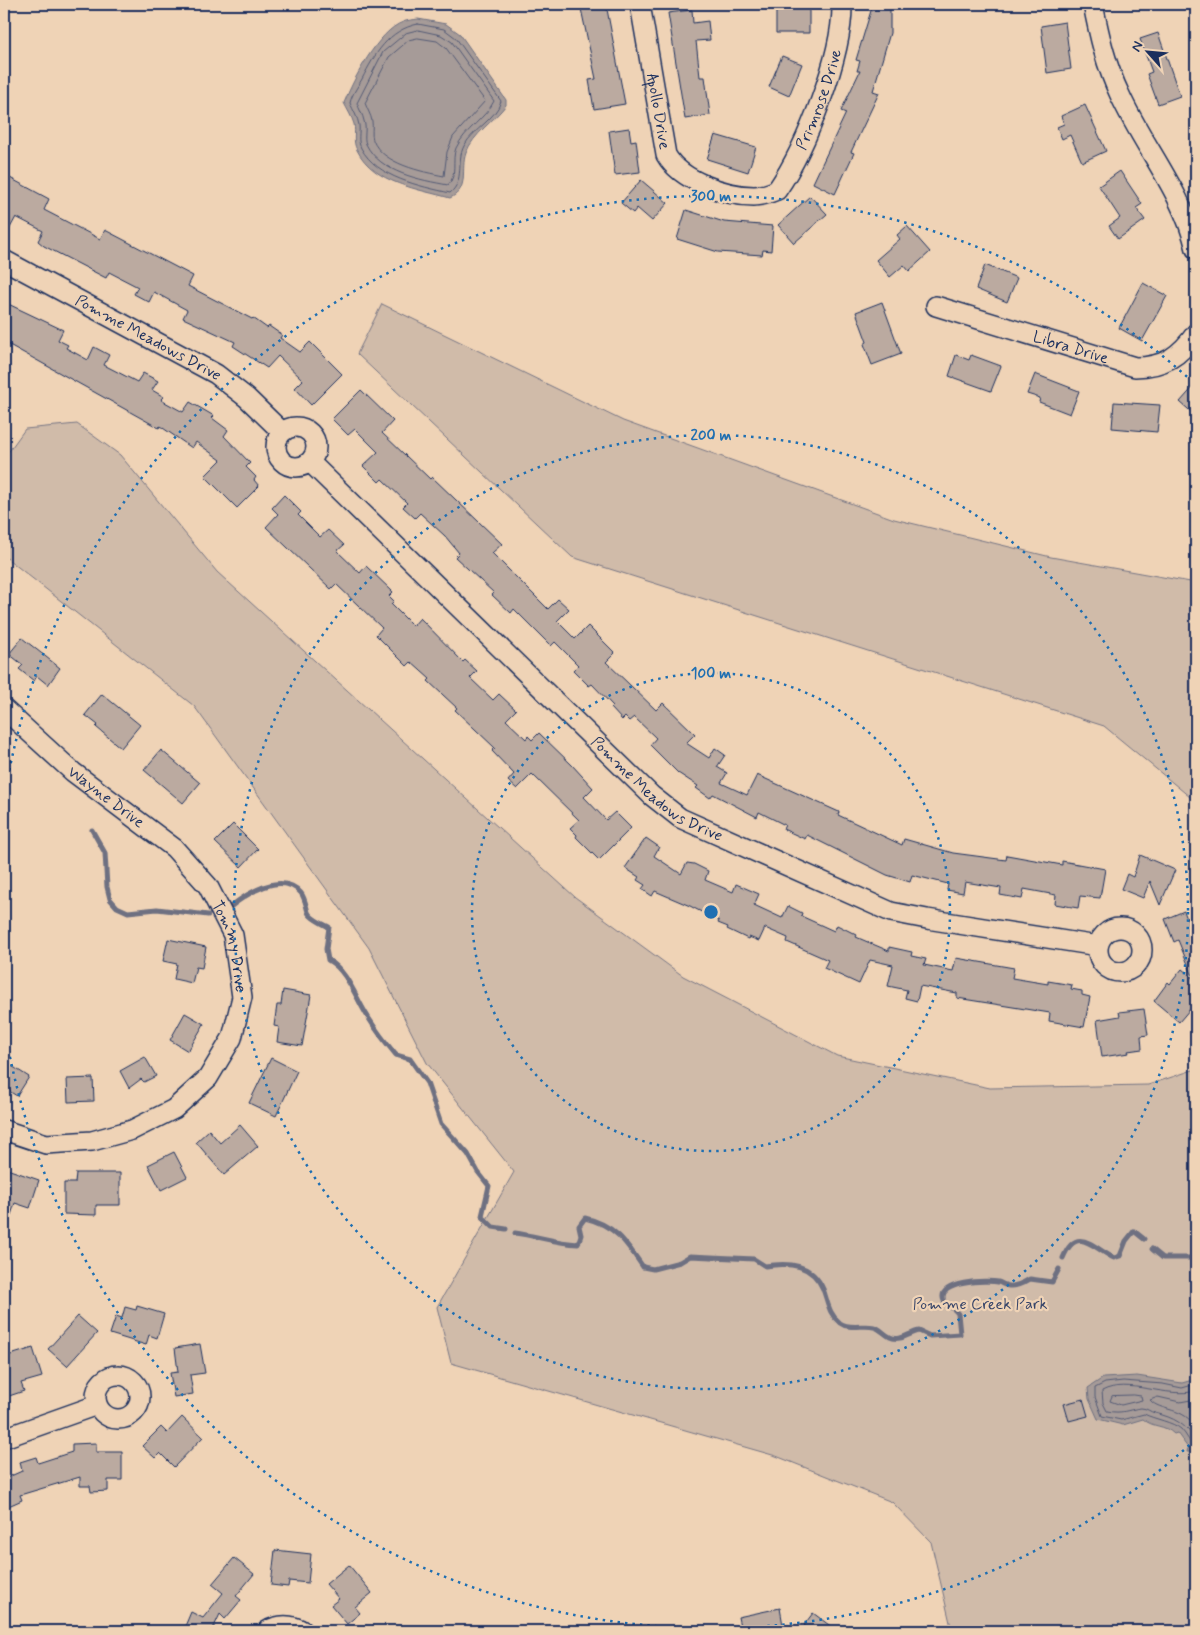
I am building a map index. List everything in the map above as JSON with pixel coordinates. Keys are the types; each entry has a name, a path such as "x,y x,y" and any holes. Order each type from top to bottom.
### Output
{"street":[{"name":"Apollo Drive","path":"640,4 652,64 661,136 666,155 671,164 682,173 708,185 735,194 755,196 777,190"},
{"name":"Primrose Drive","path":"777,190 797,157 834,62 840,36 842,4"},
{"path":"1094,4 1105,58 1120,97 1175,194 1188,222 1196,249"},
{"name":"Pomme Meadows Drive","path":"4,260 216,374 247,398 282,432"},
{"name":"Libra Drive","path":"936,306 1136,367 1150,367 1165,363 1178,355 1196,333"},
{"path":"296,426 311,432 317,448 310,462 296,468 281,461 276,447 282,432 296,426"},
{"name":"Pomme Meadows Drive","path":"310,462 652,796 680,818 891,912 926,920 1098,946"},
{"name":"Wayne Drive","path":"4,710 73,772 174,848 208,886"},
{"name":"Tommy Drive","path":"4,1130 46,1144 92,1141 132,1130 174,1109 208,1078 232,1038 242,997 233,935 208,886"},
{"path":"4,1438 97,1405"},
{"path":"268,1631 280,1626 290,1626 302,1631"}],"green space":[{"path":"382,304 623,421 894,519 1051,557 1196,583 1196,802 1104,726 572,557 357,354"},
{"name":"Pomme Creek Park","path":"77,424 120,455 217,572 575,897 683,976 837,1056 990,1088 1148,1085 1196,1069 1196,1631 952,1631 931,1542 892,1502 776,1456 451,1363 437,1307 514,1172 427,1063 369,948 194,706 4,556 4,458 25,429"}],"water":[{"path":"418,19 446,24 460,34 506,100 506,105 469,146 464,159 462,184 456,194 450,198 411,188 374,171 357,150 354,124 344,103 360,70 384,35 403,22"},
{"path":"1137,1376 1182,1383 1196,1379 1196,1456 1193,1452 1187,1452 1188,1448 1177,1433 1174,1434 1143,1419 1123,1425 1098,1419 1089,1399 1088,1388 1103,1378"}],"building":[{"path":"580,4 606,4 625,104 594,109 589,80 596,79"},
{"path":"784,4 809,4 809,33 776,33 776,9 784,9"},
{"path":"873,4 890,4 890,33 873,91 879,93 851,152 854,153 835,194 813,183 846,113 841,111 860,71 857,71 860,61 856,60"},
{"path":"692,10 693,23 708,21 710,40 696,41 700,77 705,77 710,115 685,119 668,13"},
{"path":"1065,22 1071,69 1047,73 1041,26"},
{"path":"1158,33 1180,96 1158,104 1147,74 1152,72 1140,39"},
{"path":"782,56 802,64 789,96 769,87"},
{"path":"1085,105 1106,151 1082,162 1070,135 1062,139 1057,127 1064,124 1061,116"},
{"path":"629,128 631,141 636,140 640,172 615,175 609,131"},
{"path":"715,135 756,147 748,172 707,159"},
{"path":"1120,171 1142,204 1136,208 1145,220 1118,239 1109,226 1120,218 1099,186"},
{"path":"10,178 49,199 44,210 100,239 105,230 193,276 188,286 253,318 267,328 269,326 282,335 280,338 300,352 310,342 342,374 311,405 295,388 303,380 278,356 267,368 233,346 235,342 183,318 187,310 154,292 149,302 134,294 138,287 109,272 106,278 44,246 38,241 43,231 16,217 4,239 4,189"},
{"path":"641,180 668,203 652,221 637,208 633,213 621,203"},
{"path":"810,196 827,214 794,243 778,225"},
{"path":"686,210 724,222 773,226 771,251 763,250 762,255 718,252 677,239"},
{"path":"907,226 930,252 909,271 904,265 890,277 876,260 900,239 897,235"},
{"path":"985,265 1017,278 1007,302 976,289"},
{"path":"1143,283 1167,296 1142,341 1119,328"},
{"path":"4,302 63,330 58,340 68,345 66,348 88,360 94,347 109,355 104,365 137,382 143,373 158,381 152,390 164,397 161,400 183,412 190,402 214,416 212,418 228,430 224,436 250,463 246,467 256,477 254,480 259,486 237,508 205,476 221,460 196,442 192,448 160,426 159,428 4,342"},
{"path":"882,302 901,354 872,365 864,344 867,342 856,312"},
{"path":"956,355 969,360 971,355 1001,366 991,391 949,376"},
{"path":"1035,374 1079,391 1070,414 1039,402 1040,398 1027,394"},
{"path":"1196,384 1196,416 1180,402"},
{"path":"361,390 393,421 382,433 430,479 432,477 502,544 492,553 548,609 558,599 569,609 557,621 575,639 588,626 615,653 606,662 656,710 663,703 695,734 686,743 709,758 715,748 725,755 717,767 727,773 721,783 747,795 757,775 839,812 838,815 902,845 904,839 953,853 1006,860 1007,855 1062,865 1062,861 1105,869 1100,898 1080,896 1078,908 1055,904 1056,895 1024,889 1022,899 1000,895 1001,888 965,882 963,893 947,890 948,884 912,875 910,882 887,875 807,835 805,839 783,829 785,825 759,812 757,817 713,794 710,798 696,788 698,786 678,773 650,745 656,738 634,717 629,721 625,717 622,720 611,708 613,706 592,684 589,686 573,670 578,665 555,642 551,646 514,609 511,613 492,595 494,593 455,557 459,553 445,536 420,513 415,518 403,507 407,503 382,479 379,482 363,466 378,452 355,429 348,435 332,419"},
{"path":"1114,402 1160,405 1157,432 1112,428"},
{"path":"284,495 301,512 298,515 320,537 328,530 344,545 337,551 360,573 366,566 393,592 389,596 394,601 391,604 413,626 420,618 463,662 465,660 477,671 470,678 493,700 499,694 516,710 506,720 526,739 528,736 532,740 539,733 572,765 593,788 584,797 606,820 615,812 631,828 599,860 576,837 577,835 570,828 579,820 532,774 517,789 508,781 514,774 492,751 495,748 455,710 457,708 428,681 430,679 411,662 407,666 376,635 382,628 336,584 331,589 266,527 278,514 272,508"},
{"path":"22,638 60,668 48,685 37,676 34,681 19,669 23,665 9,654"},
{"path":"102,694 140,725 121,748 85,715"},
{"path":"161,750 200,783 183,803 144,770"},
{"path":"233,824 258,849 241,867 215,842"},
{"path":"646,838 659,847 654,856 681,874 687,863 694,864 708,871 705,880 733,892 736,884 759,894 754,905 782,918 788,906 802,913 801,916 834,931 837,925 857,935 856,937 889,951 889,947 912,952 911,956 926,959 924,965 953,971 956,958 1014,968 1012,978 1048,984 1048,981 1072,985 1071,989 1082,991 1082,995 1090,997 1084,1027 1049,1021 1050,1013 957,998 957,993 920,986 917,1001 905,998 907,990 888,986 893,965 870,960 859,984 824,968 828,960 787,942 788,938 765,928 759,941 749,937 748,939 727,929 728,927 718,923 719,921 690,906 655,891 652,896 642,889 645,885 637,880 639,877 625,868"},
{"path":"1140,855 1175,870 1160,905 1150,881 1143,898 1121,889 1127,874 1133,877"},
{"path":"1184,911 1187,919 1196,915 1196,1002 1179,1022 1154,1001 1168,982 1170,984 1182,969 1194,979 1178,940 1174,942 1165,919"},
{"path":"168,939 206,947 202,968 196,967 192,983 174,979 177,964 163,961"},
{"path":"283,990 311,995 302,1046 277,1042 279,1027 274,1026 277,1005 281,1005"},
{"path":"1144,1009 1148,1035 1141,1036 1142,1049 1102,1057 1097,1020 1120,1016 1119,1012"},
{"path":"185,1013 204,1024 188,1051 170,1040"},
{"path":"145,1057 156,1076 144,1082 141,1079 129,1088 120,1071"},
{"path":"271,1058 297,1071 276,1116 249,1103"},
{"path":"4,1061 29,1077 17,1096 4,1088"},
{"path":"93,1078 94,1101 68,1102 67,1079"},
{"path":"240,1125 258,1146 224,1175 196,1142 209,1130 220,1143"},
{"path":"174,1152 187,1177 161,1190 148,1165"},
{"path":"4,1168 39,1180 30,1208 15,1203 6,1230 4,1230"},
{"path":"76,1173 120,1173 120,1205 96,1205 96,1215 64,1214 64,1183 75,1183"},
{"path":"137,1306 164,1314 157,1338 149,1335 146,1345 110,1334 116,1316 122,1318 125,1307 136,1310"},
{"path":"78,1316 97,1333 67,1366 48,1349"},
{"path":"200,1344 205,1373 190,1375 193,1394 174,1397 170,1373 178,1372 175,1348"},
{"path":"33,1348 42,1377 21,1383 24,1391 6,1397 4,1389 4,1357"},
{"path":"1083,1399 1088,1416 1069,1421 1064,1404"},
{"path":"182,1417 203,1437 174,1467 160,1453 155,1458 142,1446 161,1427 167,1433"},
{"path":"96,1443 96,1452 122,1452 122,1480 108,1480 108,1491 91,1492 90,1486 80,1486 80,1477 20,1495 22,1500 4,1508 4,1479 22,1471 20,1462 36,1457 38,1463 72,1452 72,1444"},
{"path":"275,1550 311,1554 308,1583 289,1581 288,1587 271,1585"},
{"path":"234,1558 254,1574 236,1596 241,1600 225,1619 220,1614 212,1631 183,1631 191,1612 203,1618 223,1593 212,1584"},
{"path":"349,1565 372,1593 355,1607 360,1613 347,1624 331,1605 339,1599 326,1584"},
{"path":"780,1608 784,1631 741,1631 738,1617"},
{"path":"813,1613 837,1631 811,1631 804,1625"}],"waterway":[{"path":"92,830 105,853 107,887 110,899 117,907 128,912 157,909 208,915"},
{"path":"229,908 254,891 274,884 293,886 301,893 309,914 317,921 329,927 326,949 328,960 341,971 371,1022 396,1055 410,1059 427,1083 441,1124 468,1154 478,1172 489,1186 482,1216 493,1227 506,1229"},
{"path":"515,1233 578,1244 581,1235 579,1226 585,1218 612,1230 625,1242 643,1267 653,1269 680,1262 690,1256 754,1259 765,1266 783,1264 799,1267 813,1274 823,1289 831,1311 840,1323 852,1327 870,1326 894,1338 901,1338 919,1331 930,1336 960,1334 958,1314 944,1301 943,1294 947,1289 954,1286 984,1281 1012,1286 1030,1279 1052,1282 1059,1269"},
{"path":"1063,1258 1068,1248 1074,1242 1080,1240 1114,1258 1120,1256 1126,1241 1134,1231 1144,1239"},
{"path":"1152,1249 1163,1258 1196,1258"}]}
